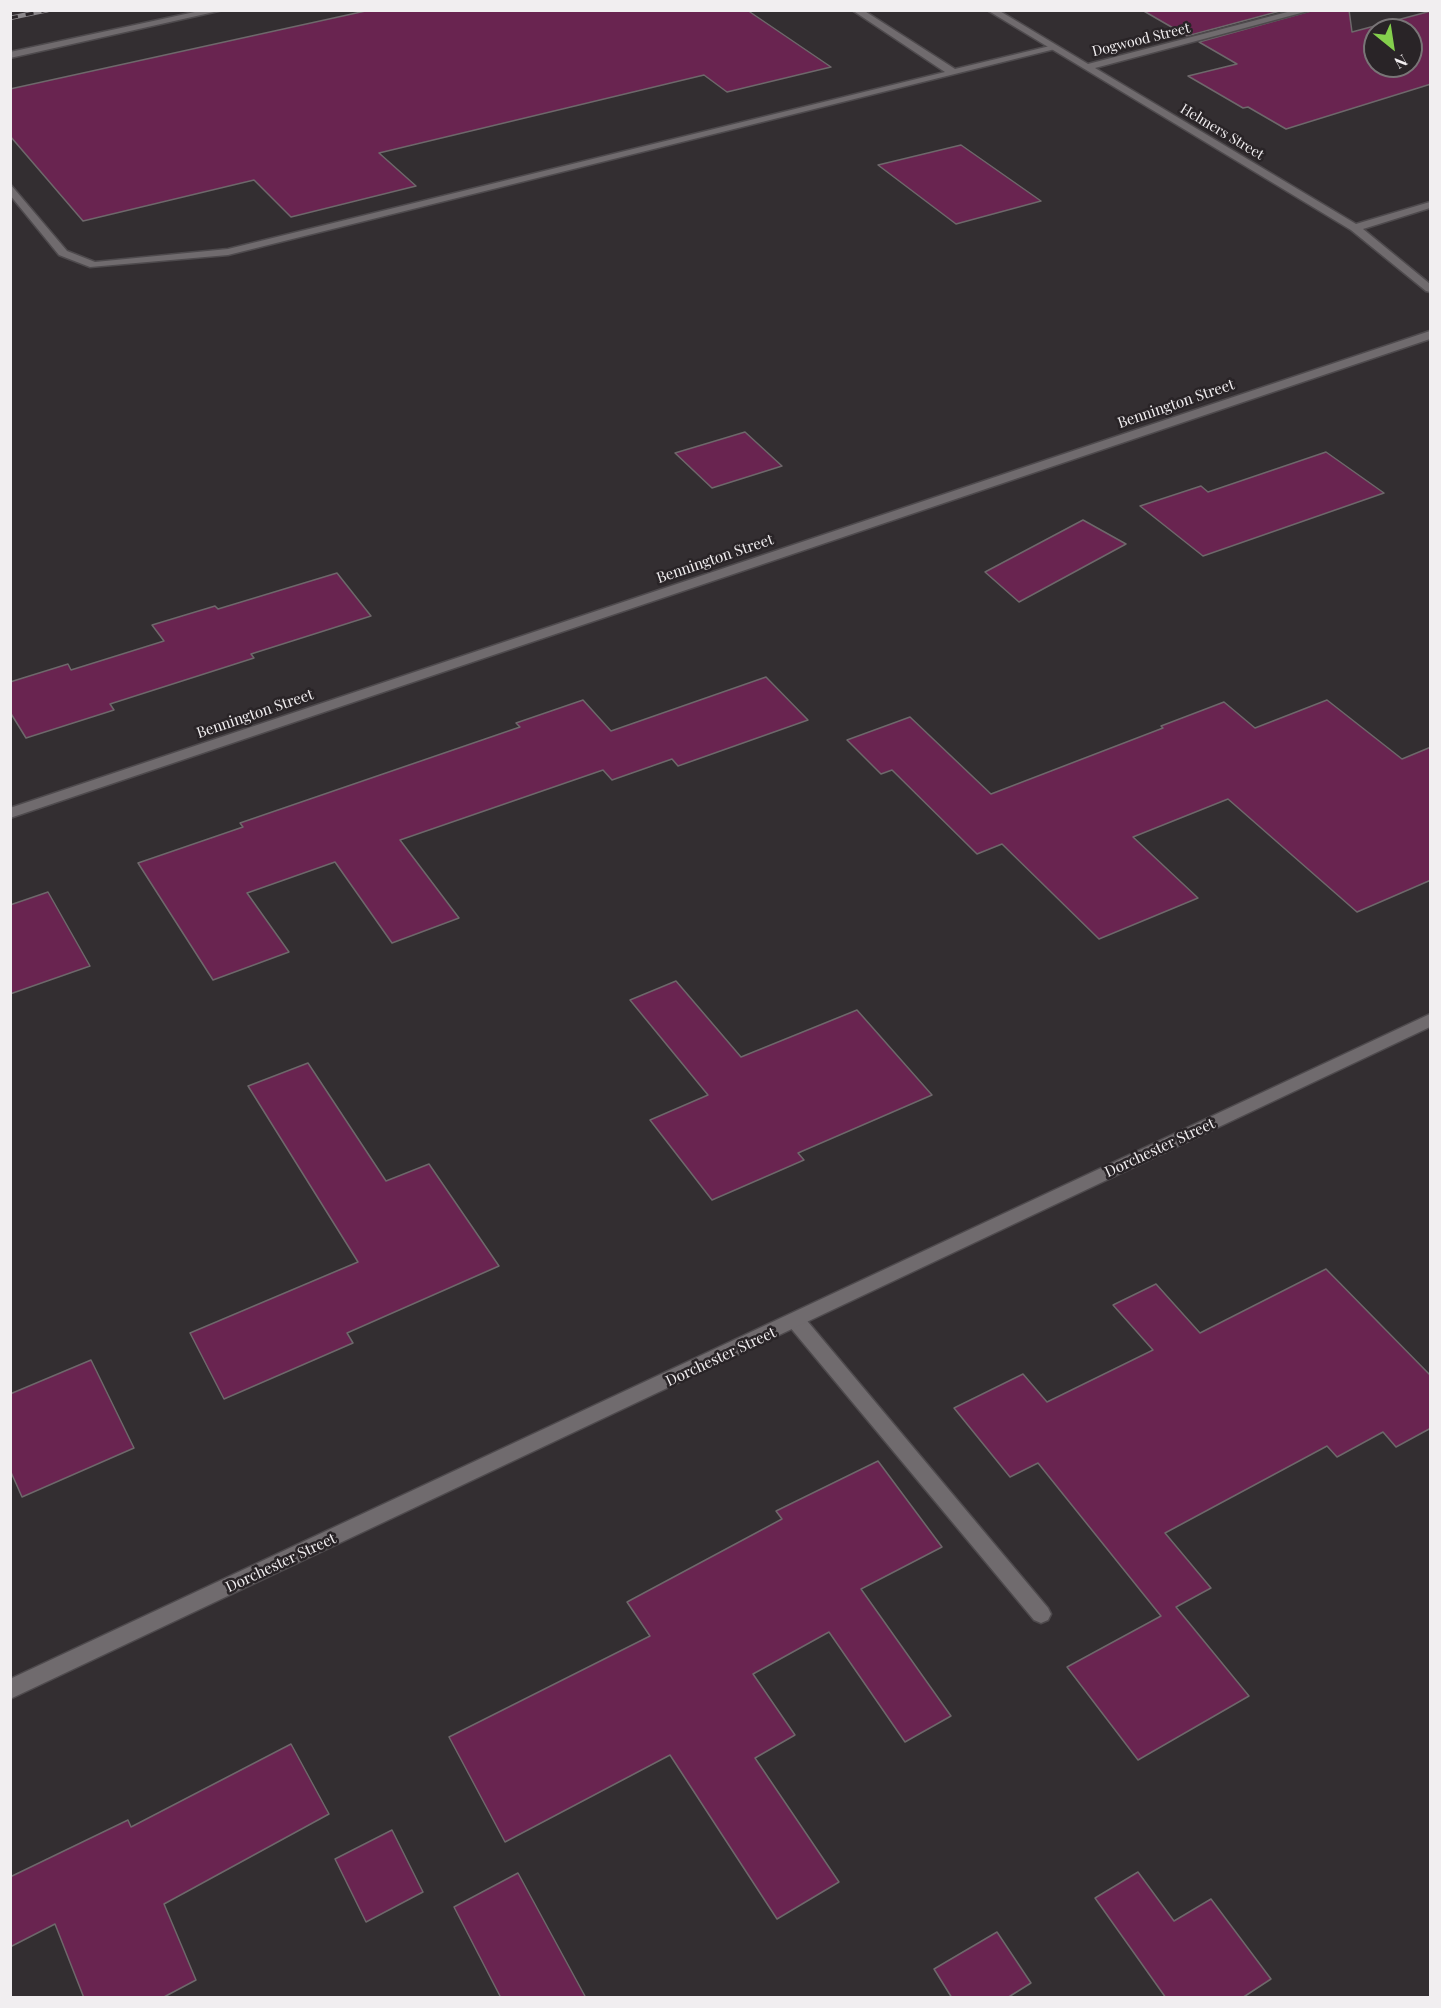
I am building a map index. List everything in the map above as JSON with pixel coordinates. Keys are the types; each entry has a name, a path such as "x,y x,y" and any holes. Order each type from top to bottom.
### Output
{"street":[{"path":"10,55 219,10"},
{"path":"856,10 954,73"},
{"name":"Helmers Street","path":"991,10 1355,228 1431,288"},
{"name":"Dogwood Street","path":"1085,68 1308,10"},
{"path":"10,187 63,252 94,265 228,252 1054,48"},
{"path":"1355,228 1431,205"},
{"name":"Bennington Street","path":"10,813 1431,335"},
{"name":"Dorchester Street","path":"10,1690 1431,1020"},
{"path":"796,1321 1041,1614"}],"building":[{"path":"370,10 747,10 831,67 727,92 704,75 379,153 416,186 291,217 254,180 83,221 10,136 10,89"},
{"path":"1142,10 1284,10 1187,36"},
{"path":"1314,10 1349,10 1352,32 1363,29 1363,78 1423,78 1423,18 1405,18 1431,11 1431,84 1286,129 1248,107 1243,108 1188,76 1237,64 1199,42"},
{"path":"961,145 1041,201 956,224 878,165"},
{"path":"745,432 782,466 712,488 675,453"},
{"path":"1326,452 1384,493 1203,556 1140,506 1201,486 1208,492"},
{"path":"1083,520 1126,544 1019,602 985,572"},
{"path":"337,573 371,616 251,654 254,658 110,704 114,710 26,738 10,712 10,682 68,664 71,670 164,641 152,625 215,606 218,609"},
{"path":"766,677 808,720 678,766 672,759 612,780 603,770 400,840 459,918 392,943 335,862 247,893 289,952 213,980 138,863 243,827 240,823 520,727 516,723 583,700 611,731"},
{"path":"1327,700 1402,759 1431,747 1431,880 1357,912 1228,799 1133,837 1198,898 1099,939 1002,844 977,854 892,770 881,774 847,740 910,717 991,794 1224,702 1255,728"},
{"path":"48,892 90,966 10,994 10,905"},
{"path":"676,981 741,1057 857,1010 932,1095 798,1153 804,1160 712,1200 650,1120 708,1095 630,1000"},
{"path":"308,1063 386,1181 429,1164 499,1266 347,1333 353,1343 224,1399 190,1333 358,1262 248,1086"},
{"path":"1326,1269 1431,1376 1431,1428 1396,1447 1383,1432 1337,1457 1327,1446 1165,1533 1211,1588 1176,1607 1249,1696 1138,1760 1067,1667 1161,1616 1038,1463 1010,1477 954,1408 1023,1374 1047,1402 1153,1350 1113,1305 1156,1284 1200,1333"},
{"path":"91,1360 134,1448 22,1497 10,1470 10,1394"},
{"path":"878,1461 942,1547 861,1589 951,1716 905,1742 829,1632 753,1674 795,1735 755,1758 839,1882 777,1919 670,1755 505,1842 449,1737 650,1636 627,1602 782,1519 776,1511"},
{"path":"291,1744 329,1814 164,1904 196,1980 162,1998 84,1998 55,1924 10,1947 10,1877 128,1820 131,1827"},
{"path":"392,1830 423,1892 366,1922 335,1859"},
{"path":"1138,1872 1174,1921 1211,1899 1271,1979 1242,1998 1166,1998 1095,1898"},
{"path":"518,1873 586,1998 501,1998 454,1907"},
{"path":"997,1932 1031,1983 1007,1998 952,1998 934,1969"}],"railway":[{"path":"10,18 48,10"}]}
